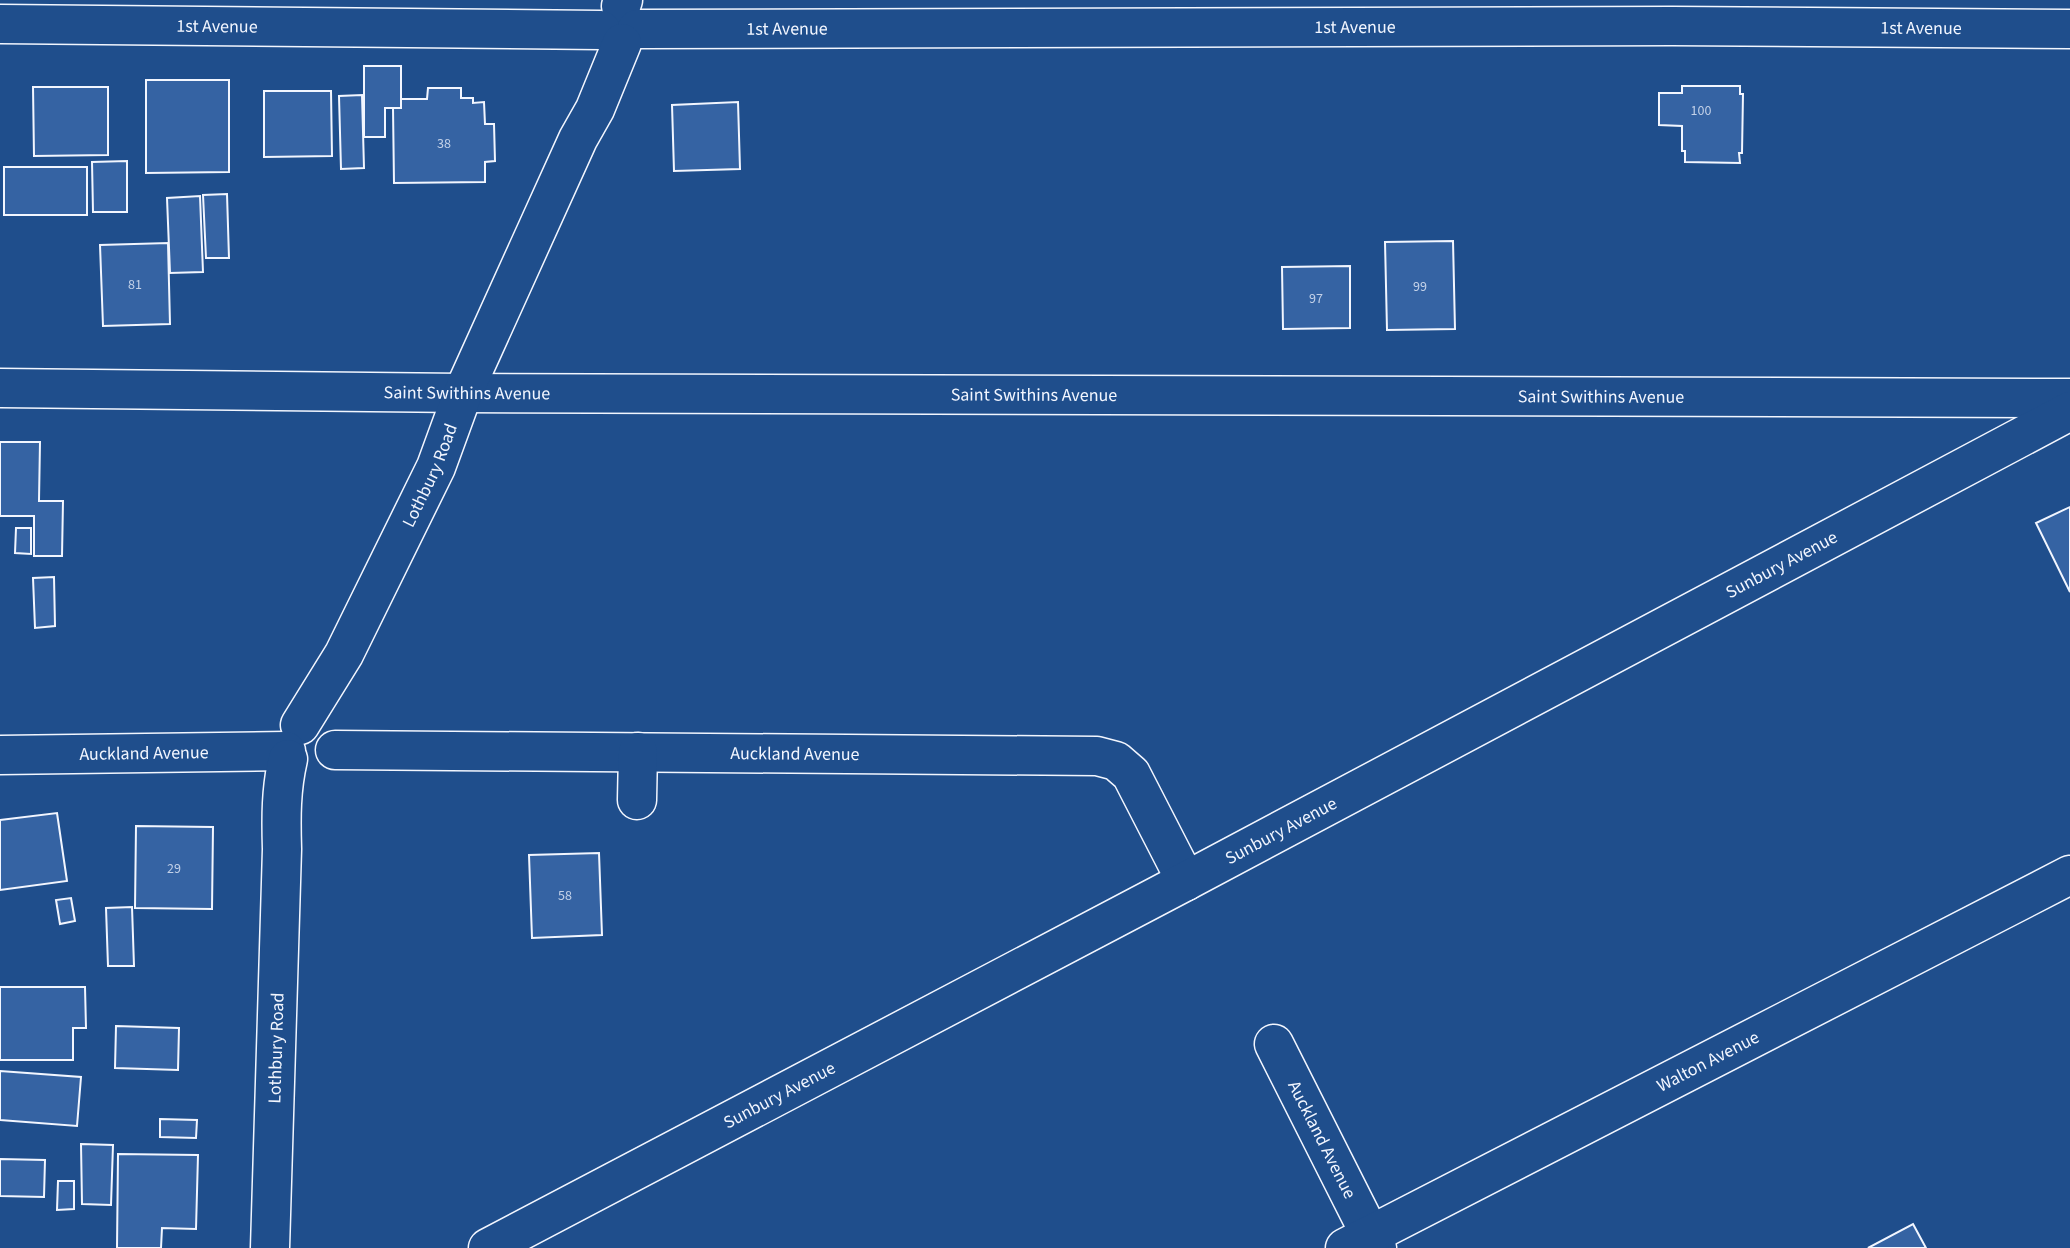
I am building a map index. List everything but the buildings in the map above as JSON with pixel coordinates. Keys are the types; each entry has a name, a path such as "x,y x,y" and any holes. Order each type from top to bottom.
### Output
{"street":[{"name":"1st Avenue","path":"0,24 618,24 1672,13 2070,29"},
{"name":"Lothbury Road","path":"270,1248 282,849 281,786 307,749 344,654 436,467 463,393 578,139 580,109 618,24"},
{"name":"Saint Swithins Avenue","path":"0,388 463,393 2070,398"},
{"name":"Sunbury Avenue","path":"488,1248 2070,411"},
{"name":"Auckland Avenue","path":"0,755 307,749 1097,756 1116,761 1131,774 1186,881"},
{"path":"637,800 638,752"},
{"name":"Walton Avenue","path":"1364,1244 2070,875"},
{"name":"Auckland Avenue","path":"1274,1044 1364,1244"}]}
